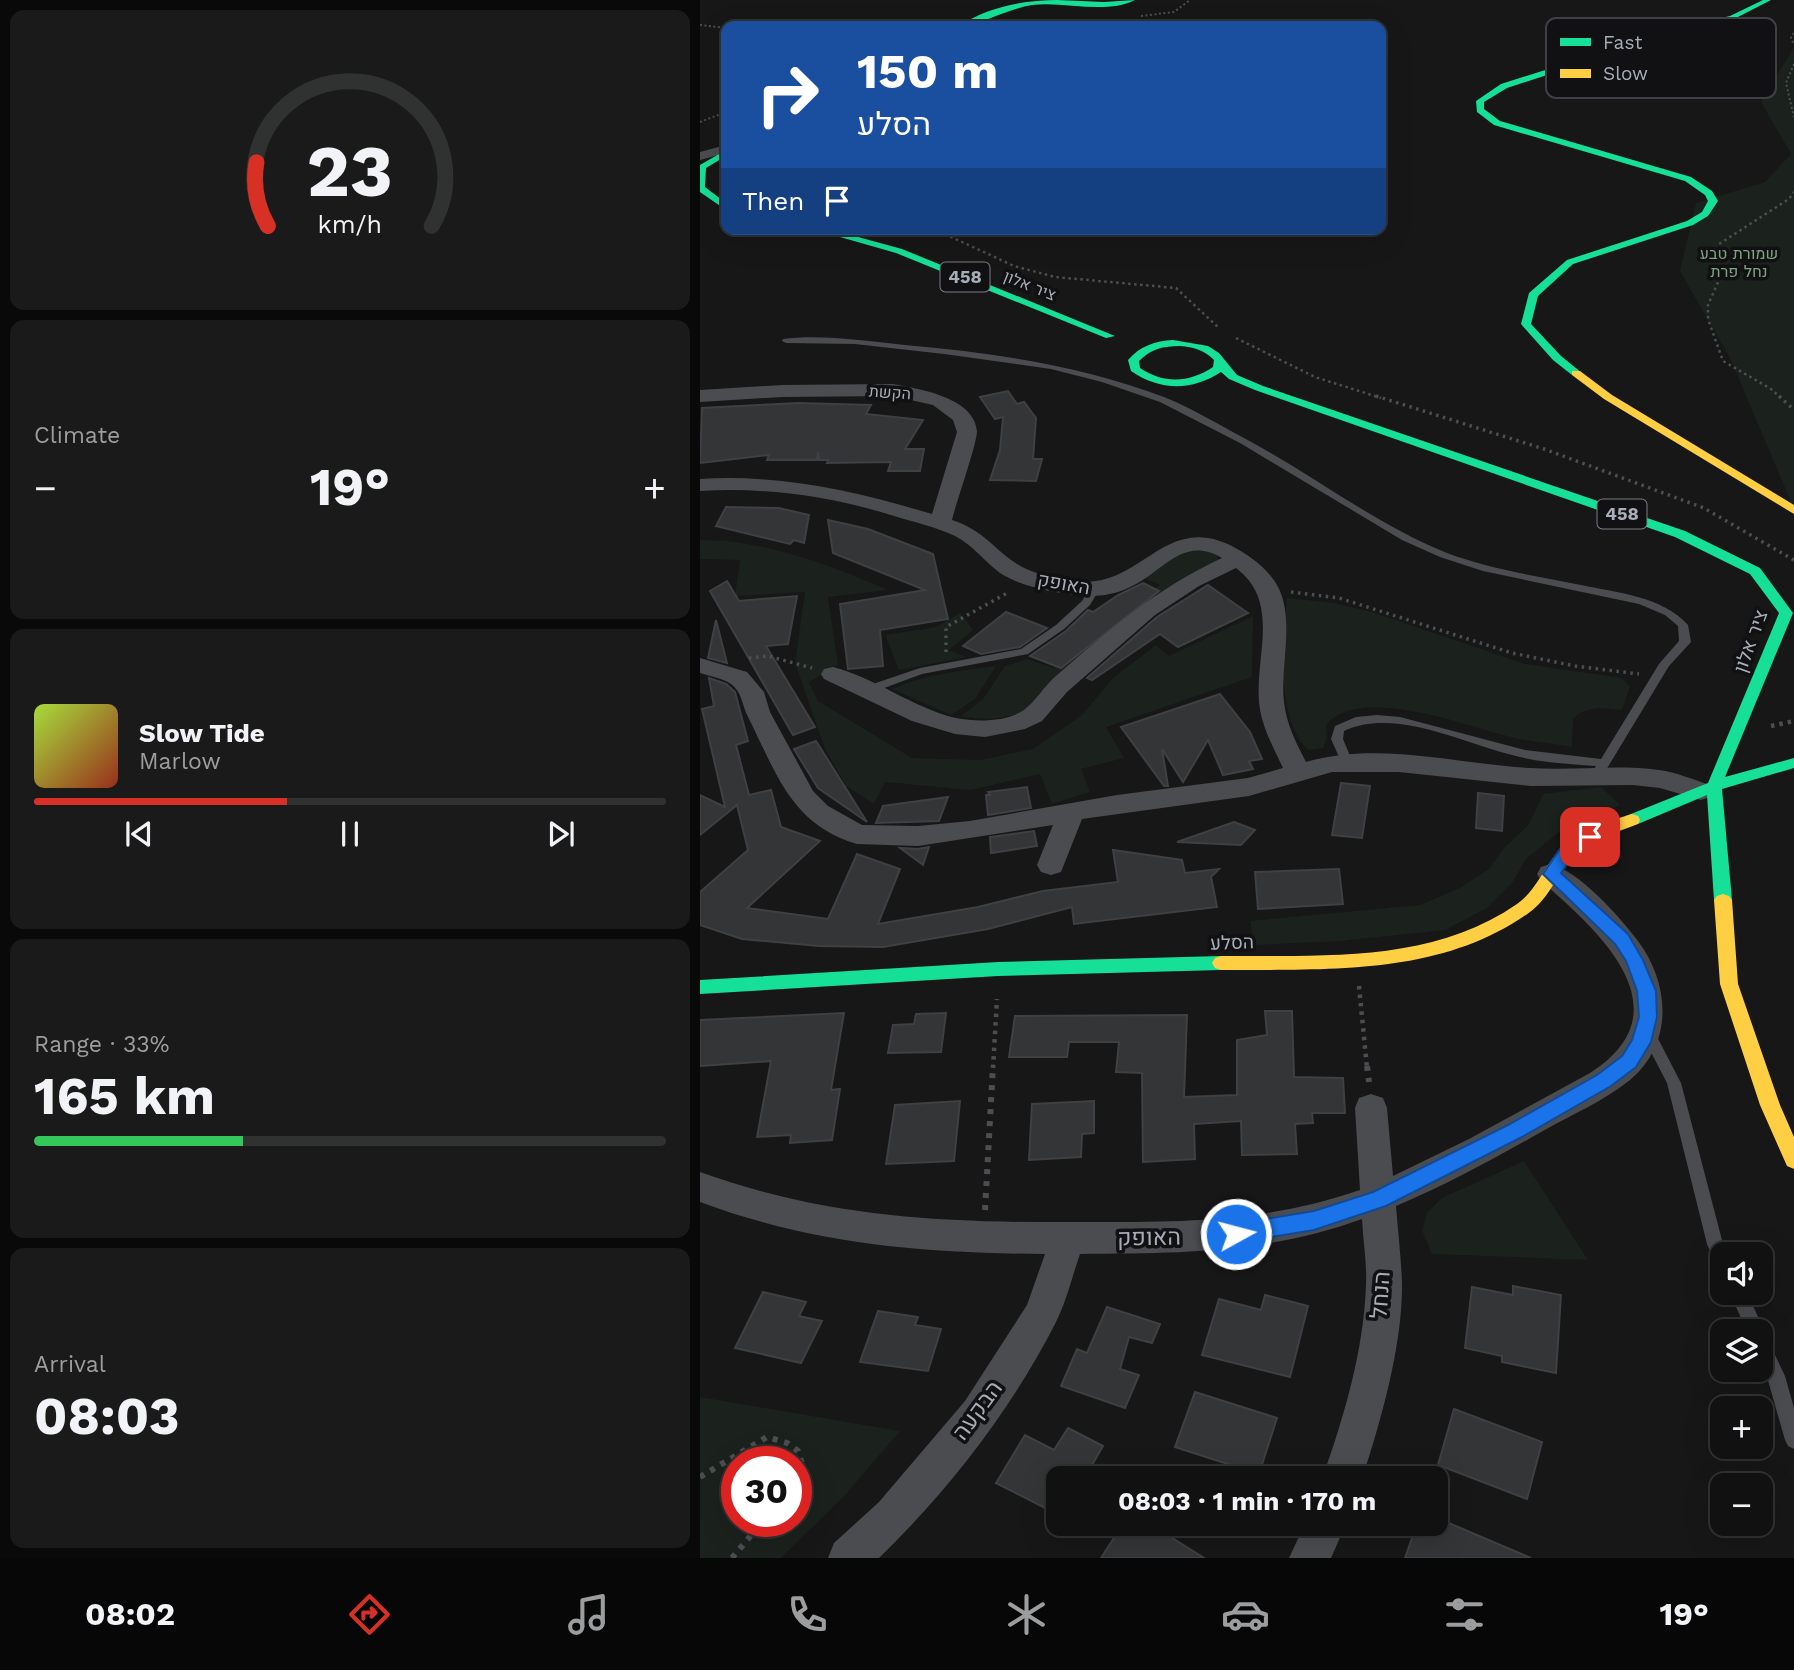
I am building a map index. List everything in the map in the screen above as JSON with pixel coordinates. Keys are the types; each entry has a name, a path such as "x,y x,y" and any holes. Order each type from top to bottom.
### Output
{"street":[{"path":"973,21 1018,4 1057,2 1090,5 1132,0"},
{"path":"1732,18 1768,0"},
{"path":"1546,72 1504,86 1480,101 1480,110 1497,123 1513,129 1688,179 1709,193 1713,201 1710,209 1690,223 1570,262 1533,295 1526,324 1557,358 1608,397 1794,510"},
{"path":"700,156 721,152"},
{"path":"721,154 702,167 701,188 721,203"},
{"name":"ציר אלון","path":"840,235 900,251 1124,345 1200,345 1213,351 1220,364 1233,377 1259,388 1680,534 1755,571 1786,613 1707,788 1729,984 1770,1105 1794,1160"},
{"path":"1124,345 1147,348 1163,344"},
{"name":"ציר אלון","path":"1124,345 1133,365 1144,377 1171,383 1191,382 1259,388"},
{"path":"1191,382 1214,373 1220,364"},
{"name":"הקשת","path":"700,396 782,391 893,390 940,401 962,417 967,432 940,523"},
{"name":"האופק","path":"700,485 757,483 810,487 862,499 940,523 972,537 1008,569 1084,591 1110,589 1127,582 1171,550 1189,542 1208,542 1228,551 1259,575 1271,592"},
{"path":"833,674 921,715 956,726 985,729 1016,723 1033,715 1058,687 1147,610 1191,580 1238,559"},
{"path":"1271,592 1271,701 1282,740 1299,774"},
{"path":"700,665 738,677 752,692 758,712 802,796 818,813 857,834 918,836 970,830 1071,811 1249,787 1331,763 1399,764 1531,777 1600,770 1707,788"},
{"name":"הסלע","path":"700,987 998,970 1356,960 1426,952 1471,937 1532,901 1566,854 1590,837 1707,788 1794,763"},
{"path":"1051,865 1071,811"},
{"name":"האופק","path":"700,1186 765,1210 830,1225 1068,1238 1196,1237 1256,1232 1314,1221 1379,1199 1515,1131 1604,1080 1629,1062 1642,1042 1648,1017 1647,991 1634,960 1622,939 1551,874"},
{"name":"הנחל","path":"1346,1466 1358,1432 1375,1359 1384,1284 1371,1108"},
{"name":"הבקעה","path":"849,1558 893,1516 979,1413 1042,1313 1068,1238"},
{"path":"1310,1558 1320,1536"}],"lane":[{"path":"786,341 855,342 1051,366 1105,380 1163,400 1243,441 1406,538 1444,555 1483,568 1642,601 1668,613 1683,625 1685,642 1657,676 1600,770 1516,753 1410,723 1372,718 1358,718 1339,729 1337,739 1347,763"},
{"path":"868,690 899,677 1024,652 1060,627 1086,603 1094,590"},
{"path":"1645,1027 1674,1083 1714,1242"},
{"path":"1773,1370 1794,1440"}],"path":[{"path":"700,25 721,27"},
{"path":"1794,33 1791,38 1794,46"},
{"path":"1794,64 1786,76 1784,89 1794,117"},
{"path":"700,122 721,114"},
{"path":"1794,192 1789,199 1764,212 1719,244 1722,273 1708,304 1708,312 1723,361 1770,389 1794,410"},
{"path":"947,235 1014,266 1045,274 1176,288 1222,331"},
{"path":"1233,337 1315,377 1544,449 1704,508 1794,560"},
{"path":"946,666 946,627 1035,578"},
{"path":"1271,592 1306,592 1339,598 1512,653 1575,666 1657,676"},
{"path":"726,672 738,662 768,656 833,674"},
{"path":"1356,960 1371,1108"},
{"path":"984,1235 998,970"},
{"path":"752,1446 767,1437 785,1441 792,1446"},
{"path":"700,1477 721,1464"},
{"path":"732,1558 750,1537"}],"green space":[{"name":"שמורת טבע נחל פרת","path":"1794,47 1794,509 1730,358 1680,271 1696,203 1765,182 1791,154 1761,102 1763,98 1776,98 1776,77"},
{"path":"700,540 772,549 820,563 888,590 828,597 838,665 809,682 818,701 912,758 980,760 1033,749 1082,715 1113,678 1156,645 1169,656 1253,616 1252,677 1106,727 1124,758 1081,769 1090,792 1052,804 1040,774 971,790 885,782 874,804 846,786 825,749 795,663 805,592 735,596 740,560 700,559"},
{"path":"1190,550 1215,551 1219,560 1169,589 1027,711 994,718 961,716 983,699 1005,666 1027,659 1054,668 1113,619 1160,585 1144,578 1176,556"},
{"path":"1287,598 1334,603 1372,612 1525,664 1622,678 1630,687 1622,710 1591,709 1573,718 1572,747 1515,738 1412,711 1362,708 1341,713 1326,725 1327,737 1323,748 1308,750 1297,736 1286,699 1283,656"},
{"path":"960,613 973,630 949,650 967,657 899,670 885,635 936,627"},
{"path":"996,666 975,699 951,715 892,689 930,676"},
{"path":"1601,787 1620,805 1559,832 1526,859 1512,883 1487,908 1445,930 1341,941 1254,945 1250,921 1420,905 1460,888 1489,869 1505,847 1529,824 1543,794"},
{"path":"1524,1161 1588,1260 1432,1254 1422,1231 1427,1213 1442,1198"},
{"path":"700,1397 900,1431 845,1495 812,1527 812,1446 721,1446 721,1537 802,1537 781,1558 700,1558"}],"building":[{"path":"1008,391 1017,404 1024,402 1036,418 1033,459 1042,459 1036,481 990,480 1000,450 1003,417 995,419 980,397"},
{"path":"798,403 871,405 866,414 923,420 905,449 924,449 920,471 888,471 891,462 827,463 828,460 819,460 818,452 817,460 767,460 769,455 700,463 702,408"},
{"path":"726,507 779,508 809,515 804,543 794,540 790,544 716,526"},
{"path":"828,520 868,529 933,554 948,619 880,630 883,666 848,669 840,604 925,590 833,553"},
{"path":"727,581 739,601 797,596 788,644 766,646 815,727 793,735 710,591"},
{"path":"1143,583 1159,591 1061,668 1030,656 1066,631 1088,610 1093,612 1118,595"},
{"path":"1208,585 1248,613 1178,647 1160,634 1092,680 1087,678 1157,617"},
{"path":"1006,612 1047,628 1020,647 981,654 963,646"},
{"path":"716,620 727,663 708,658"},
{"path":"709,678 726,684 735,692 748,741 736,745 749,795 771,790 781,827 820,841 747,908 828,919 857,854 900,869 878,924 978,907 1043,891 1118,882 1113,850 1182,860 1185,873 1219,869 1211,877 1217,907 1074,924 1072,907 988,929 883,947 819,946 742,939 700,925 700,892 748,850 737,805 700,835 700,795 725,807 702,709 714,706"},
{"path":"1220,694 1250,732 1262,759 1249,761 1253,769 1223,775 1208,740 1183,782 1162,749 1168,786 1164,786 1121,727"},
{"path":"816,741 867,822 818,788 794,749"},
{"path":"1341,783 1370,786 1362,838 1332,835"},
{"path":"1027,787 1031,808 988,815 988,792"},
{"path":"1478,793 1504,796 1502,831 1476,828"},
{"path":"948,797 939,821 876,823 883,806"},
{"path":"1234,822 1255,830 1241,845 1177,842"},
{"path":"1034,831 1037,846 991,853 990,837"},
{"path":"929,847 923,865 900,848 918,849"},
{"path":"1339,869 1343,904 1258,909 1255,872"},
{"path":"1265,1011 1292,1011 1294,1077 1343,1078 1345,1113 1312,1113 1313,1123 1295,1124 1297,1154 1242,1155 1241,1121 1194,1124 1195,1159 1143,1162 1142,1073 1116,1072 1119,1042 1069,1042 1067,1057 1009,1057 1015,1016 1187,1015 1184,1097 1237,1095 1237,1040 1267,1035"},
{"path":"844,1013 831,1090 840,1089 832,1140 790,1143 791,1135 757,1137 771,1061 700,1066 700,1020"},
{"path":"946,1013 941,1052 888,1053 893,1025 914,1024 916,1014"},
{"path":"960,1101 954,1161 886,1164 895,1105"},
{"path":"1094,1101 1094,1133 1082,1134 1081,1157 1029,1160 1032,1104"},
{"path":"1513,1286 1561,1295 1556,1373 1502,1362 1502,1356 1465,1348 1472,1287 1513,1295"},
{"path":"763,1292 806,1302 799,1316 822,1321 801,1363 735,1348"},
{"path":"1265,1295 1308,1306 1290,1377 1202,1355 1219,1299 1261,1310"},
{"path":"1107,1307 1160,1324 1152,1343 1129,1337 1120,1369 1139,1375 1125,1408 1061,1386 1077,1349 1087,1353"},
{"path":"878,1311 918,1317 915,1325 941,1329 928,1371 860,1362"},
{"path":"1195,1392 1277,1418 1262,1466 1234,1466 1175,1447"},
{"path":"1454,1409 1542,1442 1527,1499 1448,1469 1448,1466 1438,1465"},
{"path":"1068,1428 1103,1446 1091,1466 1046,1466 1046,1508 996,1483 1025,1435 1054,1450"},
{"path":"1448,1523 1531,1558 1405,1558 1413,1536 1448,1536"},
{"path":"1115,1536 1169,1536 1204,1558 1101,1558"}],"traffic: fast":[{"path":"974,21 1032,3 1104,4 1132,0"},
{"path":"1732,18 1768,0"},
{"path":"1546,72 1504,86 1480,101 1480,110 1497,123 1688,179 1709,193 1713,201 1705,214 1690,223 1570,262 1533,295 1526,324 1557,358 1576,373"},
{"path":"721,156 702,167 701,188 721,203"},
{"path":"839,235 899,251 1110,336"},
{"path":"1173,343 1205,348 1220,360 1218,369 1198,380 1176,384 1144,376 1135,369 1133,360 1146,349 1173,343"},
{"path":"1220,364 1233,377 1259,388 1680,534 1755,571 1786,613 1714,786 1723,900"},
{"path":"1632,820 1714,786 1794,763"},
{"path":"700,987 998,969 1221,963"}],"traffic: slow":[{"path":"1576,373 1608,397 1794,510"},
{"path":"1221,963 1368,960 1405,956 1440,948 1474,936 1519,911 1537,895 1561,859 1573,848 1632,820"},
{"path":"1723,900 1729,984 1770,1105 1794,1160"}],"route":[{"path":"1236,1234 1314,1221 1379,1199 1515,1131 1604,1080 1629,1062 1642,1042 1648,1017 1647,991 1622,939 1551,874 1566,854 1590,837"}]}
